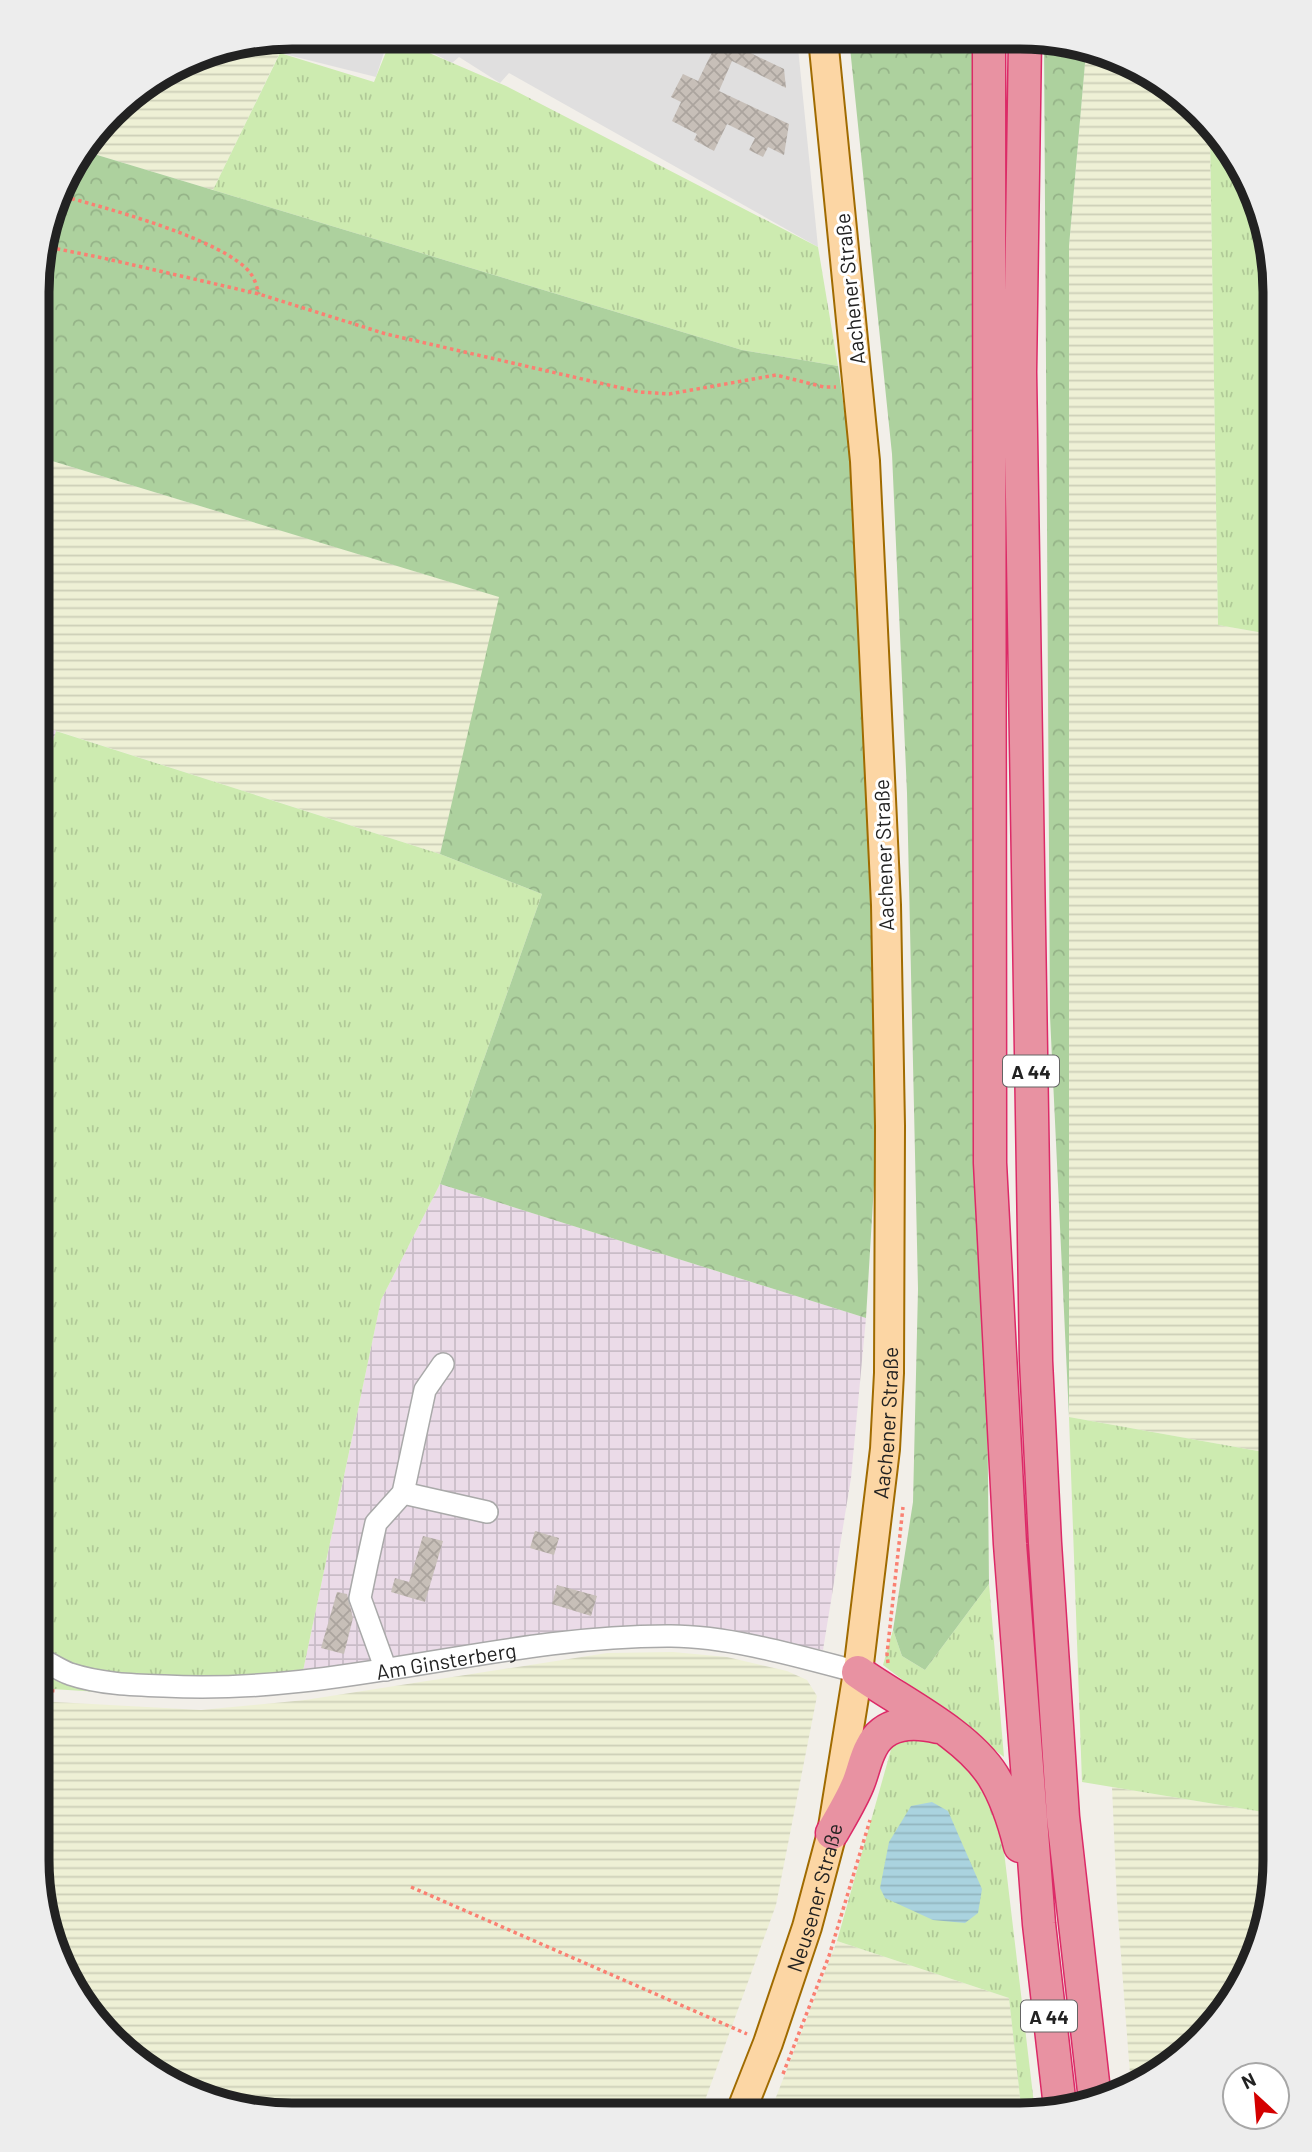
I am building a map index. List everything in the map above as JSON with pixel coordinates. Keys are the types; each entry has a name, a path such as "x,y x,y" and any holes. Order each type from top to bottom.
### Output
{"highway":[{"name":"A 44","path":"989,49 990,1163 1010,1544 1039,1924 1059,2100"},
{"name":"A 44","path":"1025,49 1020,372 1036,1361 1063,1816 1094,2091"},
{"path":"858,1672 943,1728 973,1752 993,1776 1001,1790 1018,1838 1039,1924"},
{"path":"832,1833 858,1784 871,1748 880,1736 887,1730 909,1722 943,1728"}],"main road":[{"name":"Aachener Straße","path":"824,49 865,461 886,905 890,1374 885,1449 858,1672"},
{"name":"Neusener Straße","path":"745,2103 807,1927 832,1833 858,1672"}],"lane":[{"path":"386,1670 360,1598 376,1523 403,1493 425,1390 443,1364"},
{"path":"403,1493 487,1513"},
{"name":"Am Ginsterberg","path":"49,1664 68,1674 88,1679 202,1689 299,1683 539,1645 607,1638 673,1636 739,1644 858,1672"}],"path":[{"path":"68,198 132,215 232,257 251,274 259,294"},
{"path":"53,248 259,294 386,334 639,393 670,394 776,375 824,387 859,386"},
{"path":"411,1887 768,2043"}],"shaded area":[{"path":"292,49 385,49 376,77 280,53 282,50"},
{"path":"425,49 798,49 818,247 509,73 500,83 459,57 452,63"},
{"path":"49,729 56,731 49,755"},
{"path":"440,1184 866,1318 851,1478 823,1650 726,1632 673,1626 607,1628 303,1671 381,1300"}],"green space":[{"path":"387,49 420,49 506,86 818,247 838,366 742,350 213,190 280,53 374,82"},
{"path":"850,49 974,49 989,1584 925,1670 902,1656 893,1630 913,1502 918,1289 907,793 892,454"},
{"path":"281,50 213,190 93,154 132,109 184,74 229,57"},
{"path":"1044,51 1085,58 1069,246 1069,1417 1050,1016"},
{"path":"1085,58 1113,67 1168,99 1210,141 1218,625 1263,633 1262,1452 1069,1417 1069,246"},
{"path":"1210,141 1245,199 1258,244 1263,292 1263,633 1218,625"},
{"path":"93,154 742,350 838,366 855,486 870,839 875,1168 866,1318 440,1184 542,894 440,854 499,597 49,460 51,260 67,199"},
{"path":"49,460 500,597 440,854 49,729"},
{"path":"56,731 440,854 542,894 440,1184 381,1300 303,1671 114,1693 49,1689 49,755"},
{"path":"1069,1417 1262,1452 1262,1812 1082,1782"},
{"path":"989,1584 1004,1757 883,1665 893,1630 902,1656 925,1670"},
{"path":"673,1652 727,1657 787,1671 807,1680 817,1696 776,1905 704,2103 260,2101 199,2085 170,2070 144,2053 120,2032 99,2008 67,1953 51,1892 49,1702 201,1710 305,1700 607,1653"},
{"path":"926,1734 967,1760 1001,1826 1034,2102 1021,2103 1009,1998 837,1941 894,1739"},
{"path":"1112,1787 1262,1812 1262,1876 1258,1908 1245,1953 1213,2008 1192,2032 1168,2053 1130,2076 1117,1902"},
{"path":"837,1941 1009,1998 1021,2103 774,2103"}],"water":[{"path":"932,1802 948,1811 982,1889 978,1913 965,1923 933,1920 885,1898 880,1888 889,1842 911,1806"}],"building":[{"path":"714,49 742,49 784,69 786,88 732,61 719,91 789,124 784,155 768,147 763,157 749,150 755,138 727,124 714,151 694,140 697,134 672,121 681,102 671,97 683,74 698,81"},
{"path":"535,1531 559,1538 554,1555 530,1548"},
{"path":"423,1536 443,1541 425,1602 391,1592 395,1578 409,1582"},
{"path":"557,1585 597,1596 591,1616 552,1604"},
{"path":"337,1592 347,1594 353,1618 344,1654 321,1648"}]}
